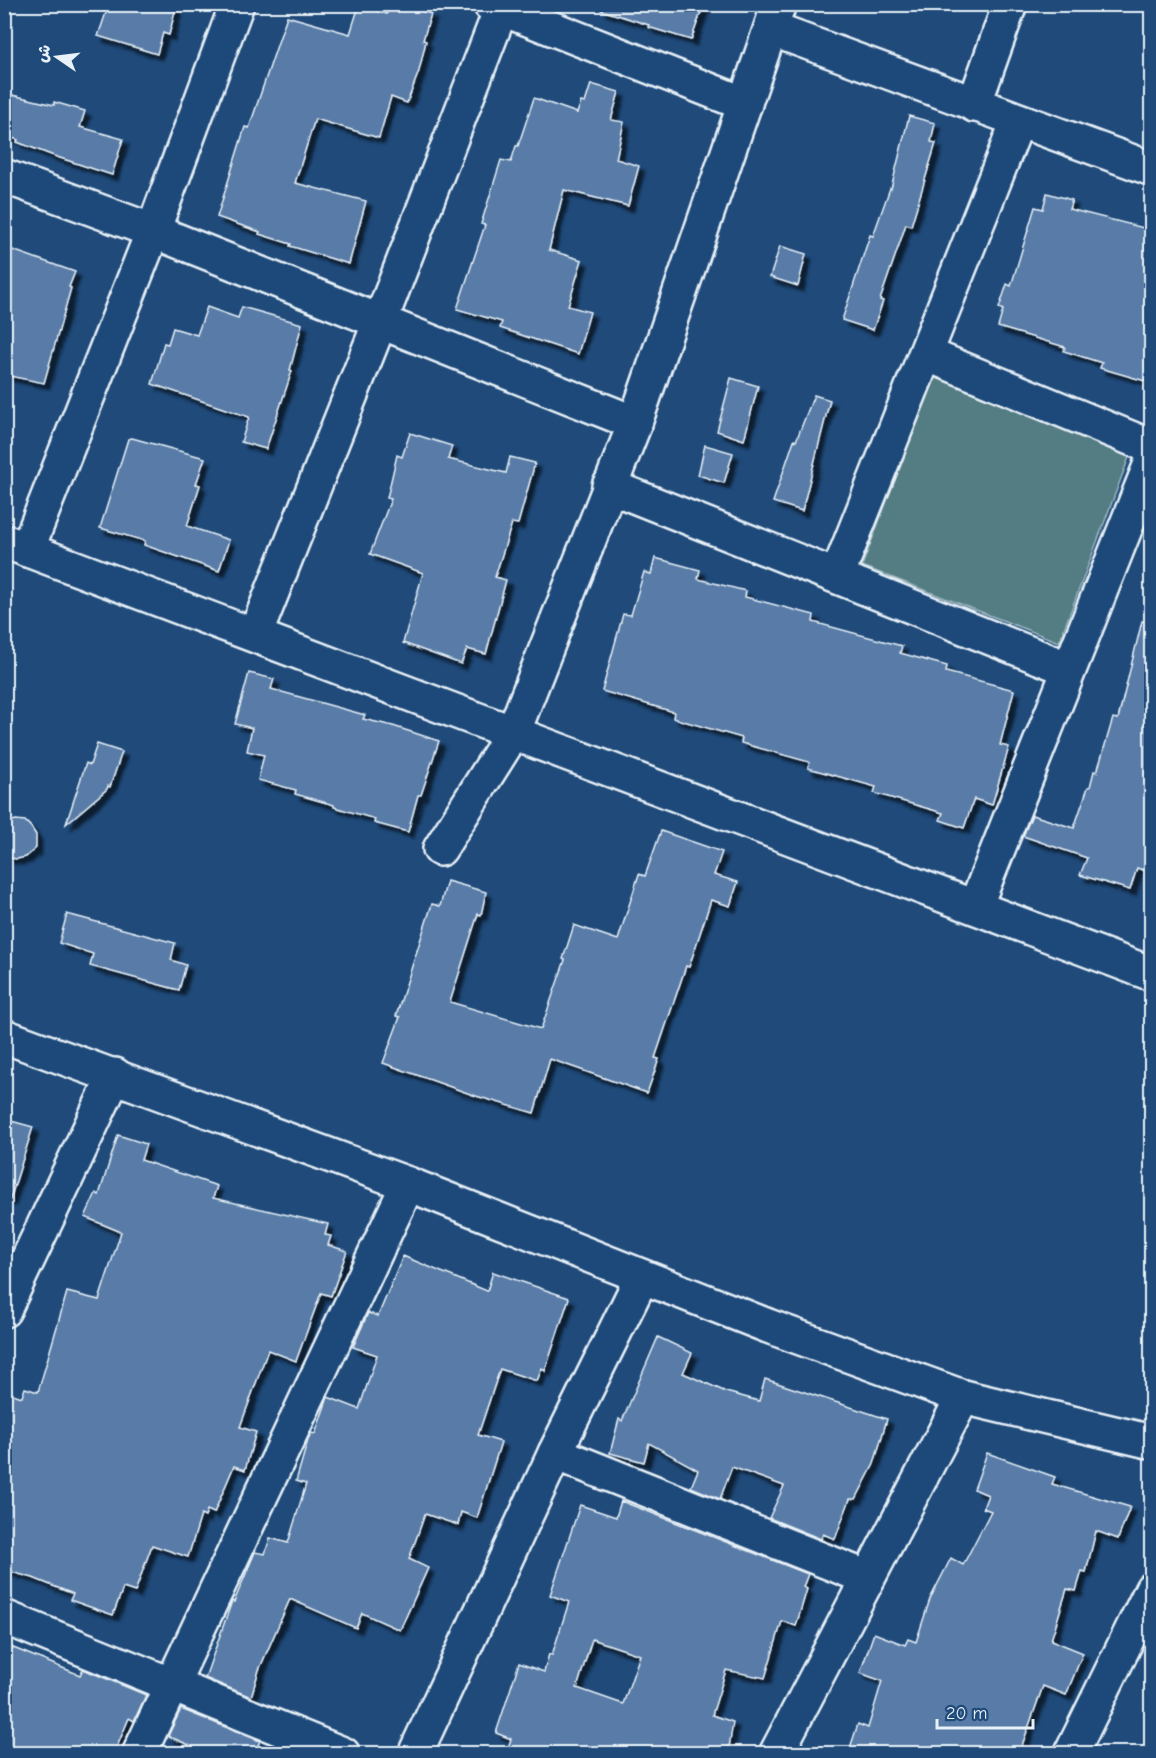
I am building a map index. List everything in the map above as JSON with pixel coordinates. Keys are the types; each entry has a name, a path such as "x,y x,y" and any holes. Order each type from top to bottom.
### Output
{"street":[{"path":"237,4 153,231 16,545 1152,974"},
{"path":"974,105 1010,4"},
{"path":"255,635 380,322 498,6 745,104"},
{"path":"440,849 513,733 635,423 775,17 974,105 1152,169"},
{"path":"837,576 1018,121"},
{"path":"4,176 153,231 635,423"},
{"path":"926,354 1152,447"},
{"path":"975,907 1152,461"},
{"path":"609,486 1069,669"},
{"path":"4,1036 408,1184 768,1326 963,1397 1152,1442"},
{"path":"4,1310 115,1075"},
{"path":"139,1754 408,1184"},
{"path":"415,1754 555,1453 642,1277"},
{"path":"776,1754 963,1397"},
{"path":"555,1453 868,1578"},
{"path":"1071,1754 1152,1589"},
{"path":"4,1617 343,1754"}],"green space":[{"path":"935,376 1131,452 1059,642 862,566"}],"building":[{"path":"109,4 177,4 169,35 163,33 157,54 98,36"},
{"path":"390,4 398,4 431,14 423,40 426,41 419,71 407,103 391,97 379,138 315,119 295,183 366,201 349,264 290,246 291,244 217,217 245,127 249,128 287,16 350,34 359,6 387,14"},
{"path":"602,4 704,4 691,40 601,10"},
{"path":"591,84 619,92 611,120 624,122 616,159 639,166 628,206 564,190 549,250 582,260 568,306 590,312 578,354 500,328 502,322 457,309 485,225 481,224 501,160 511,162 534,98 577,113 581,102 585,103"},
{"path":"8,94 54,105 54,102 85,111 80,127 123,139 112,175 54,156 4,135 4,108"},
{"path":"909,116 935,123 931,142 936,143 911,226 906,224 880,300 883,301 873,330 842,320 870,235 873,236 891,189"},
{"path":"1047,193 1072,200 1069,209 1152,230 1152,383 1100,368 1102,363 1064,351 1065,347 998,327 1003,310 999,308 1007,284 1011,286 1035,207 1043,209"},
{"path":"780,246 806,254 798,286 770,277"},
{"path":"4,247 75,272 44,383 4,375"},
{"path":"207,307 238,318 242,307 302,324 290,370 292,371 266,449 241,442 249,417 152,384 164,343 168,344 173,328 197,335"},
{"path":"731,378 758,386 744,440 717,431"},
{"path":"814,395 830,400 802,511 773,502 794,440 796,441"},
{"path":"410,433 452,446 448,459 506,473 510,457 535,463 518,524 512,523 495,577 506,580 486,654 467,649 461,664 403,643 423,573 370,554 391,499 387,498 397,455 402,457"},
{"path":"132,438 205,458 196,484 200,485 187,526 229,540 219,571 144,545 145,541 100,528 128,439"},
{"path":"705,445 733,453 724,483 698,475"},
{"path":"655,558 700,570 698,579 746,591 745,597 814,615 813,622 902,646 900,653 947,666 946,672 1014,690 1000,745 1009,747 992,805 974,799 964,828 940,820 943,813 874,793 876,787 808,768 809,762 741,743 742,738 673,718 674,712 602,691 623,614 631,615 644,572 651,574"},
{"path":"1142,621 1152,622 1152,873 1137,868 1130,890 1080,875 1087,858 1023,836 1032,815 1074,828 1094,771 1097,772 1113,718 1118,719"},
{"path":"249,673 274,679 271,689 365,715 363,719 439,741 421,795 418,795 408,832 374,823 375,819 295,794 296,790 258,780 264,755 247,751 252,728 235,724"},
{"path":"97,744 122,752 110,787 108,786 66,824 86,763 90,765"},
{"path":"16,820 25,821 36,835 36,848 26,857 17,859 4,857 4,823"},
{"path":"661,831 722,852 714,875 738,882 730,906 711,900 655,1058 659,1059 647,1093 550,1059 534,1113 476,1096 383,1063 400,1017 396,1016 432,904 440,906 447,881 486,892 481,915 478,914 450,1002 541,1029 565,960 563,959 574,925 618,940 639,874 645,876"},
{"path":"67,914 175,943 171,960 186,965 179,990 90,966 93,954 59,943"},
{"path":"4,1119 33,1127 10,1200 4,1199"},
{"path":"118,1135 146,1144 141,1160 217,1186 213,1198 328,1224 325,1235 331,1236 328,1245 347,1251 331,1296 321,1293 296,1361 268,1350 240,1427 256,1432 245,1470 234,1466 214,1513 207,1510 205,1517 201,1515 188,1557 152,1545 135,1592 123,1588 113,1615 70,1600 73,1594 33,1578 4,1570 4,1391 22,1397 25,1388 38,1392 67,1292 99,1300 121,1232 85,1217 96,1193 99,1195"},
{"path":"403,1256 487,1291 493,1272 569,1298 545,1371 542,1368 537,1381 500,1369 478,1435 501,1442 477,1518 461,1512 458,1525 425,1514 409,1559 428,1568 400,1630 362,1613 356,1628 290,1599 259,1670 251,1697 205,1678 232,1601 234,1602 255,1552 265,1554 270,1538 288,1543 306,1484 296,1481 308,1440 311,1433 315,1434 328,1397 359,1409 377,1355 353,1347 368,1313 378,1316"},
{"path":"658,1337 692,1353 683,1373 726,1392 759,1401 765,1379 887,1419 874,1464 856,1499 850,1499 835,1539 823,1534 821,1539 769,1518 784,1486 732,1467 720,1499 691,1487 698,1470 649,1443 644,1462 610,1453 619,1419 622,1421"},
{"path":"987,1453 1055,1477 1052,1484 1130,1507 1118,1539 1096,1531 1086,1572 1082,1571 1076,1591 1067,1589 1051,1640 1083,1653 1066,1695 1043,1686 1019,1754 848,1754 858,1724 868,1728 882,1681 860,1673 874,1633 905,1645 908,1639 916,1642 930,1599 951,1558 963,1565 991,1511 983,1508 988,1495 974,1489"},
{"path":"621,1501 808,1574 803,1587 807,1589 796,1626 782,1621 765,1678 726,1670 712,1715 733,1722 728,1754 506,1754 511,1739 496,1733 519,1663 544,1672 549,1654 552,1655 569,1602 550,1595 580,1505 616,1517","holes":["592,1639 640,1655 623,1704 577,1688"]},
{"path":"11,1647 80,1675 83,1669 146,1695 134,1721 129,1718 114,1754 4,1754 4,1662"},
{"path":"181,1709 260,1741 254,1754 185,1754 189,1745 168,1736"}]}
